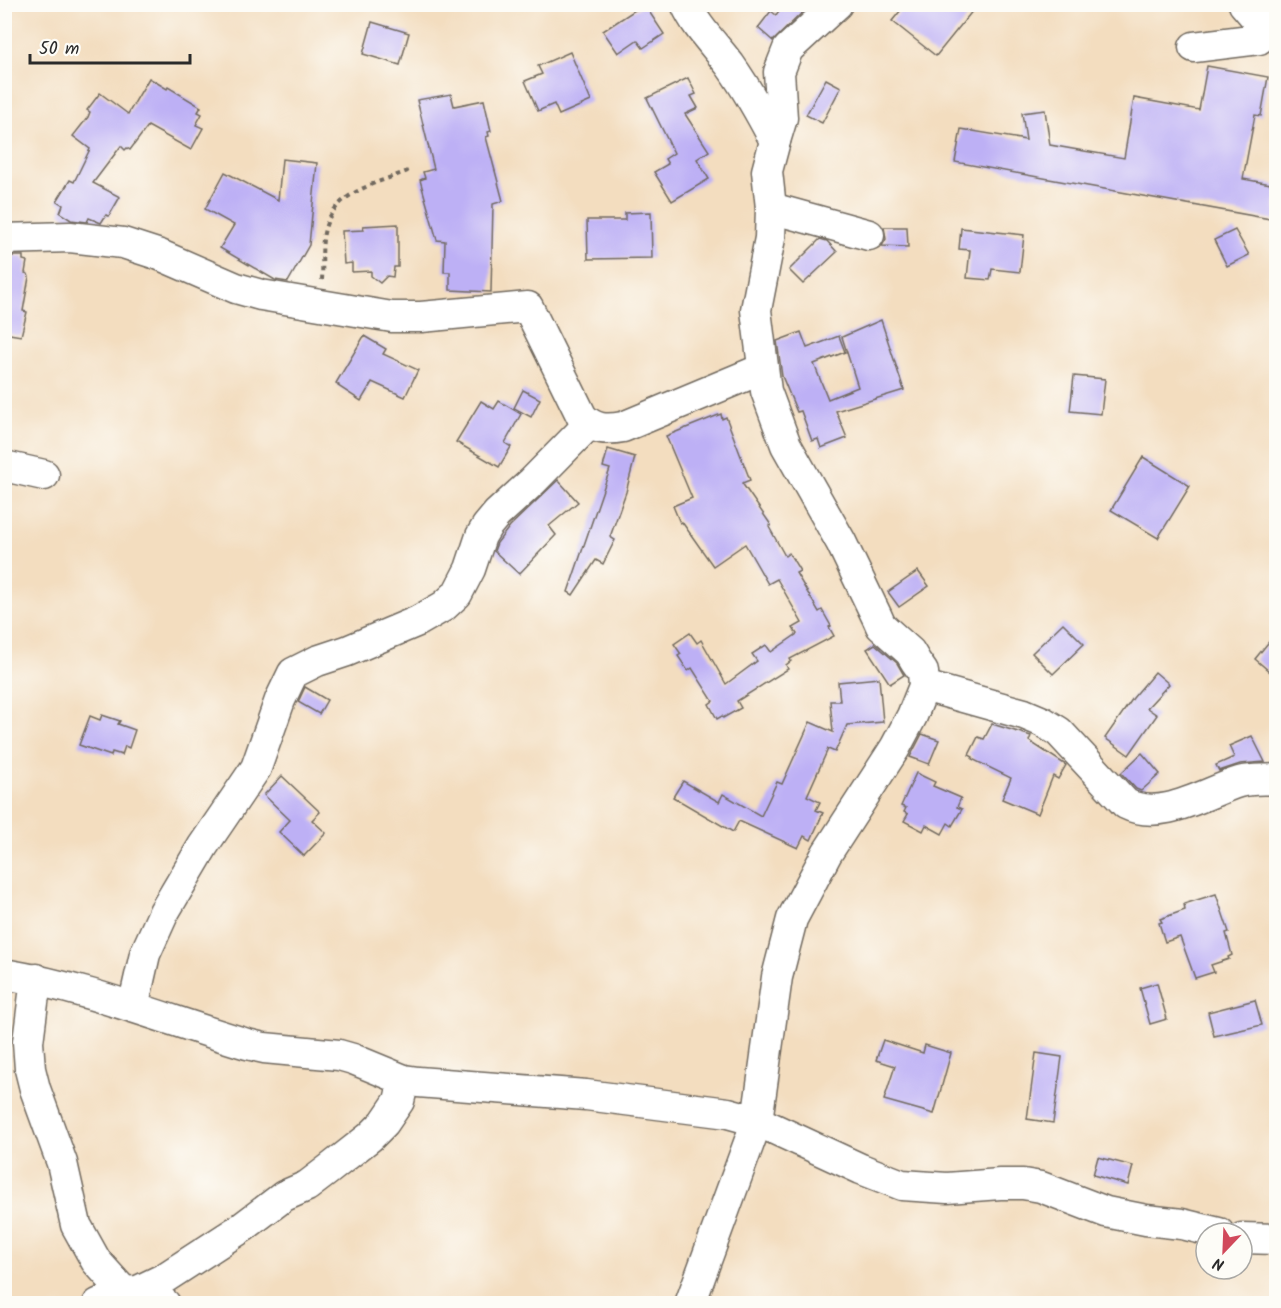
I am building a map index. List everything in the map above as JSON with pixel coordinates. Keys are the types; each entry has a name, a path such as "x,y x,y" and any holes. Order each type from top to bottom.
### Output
{"street":[{"path":"686,4 690,14 729,64 753,100 775,141"},
{"path":"690,1304 758,1121 777,976 792,919 827,853 895,748 912,716 924,686 923,672 910,652 881,626 841,542 786,444 766,391 762,369 756,310 770,238 771,208 767,171 782,118 779,72 788,49 837,4"},
{"path":"1194,46 1259,39 1262,25 1244,4"},
{"path":"771,208 869,235"},
{"path":"4,239 70,237 123,243 160,255 236,288 392,318 528,307 572,401 589,424 602,429 623,427 762,369"},
{"path":"133,1007 145,954 153,935 183,878 256,768 280,700 293,673 317,661 418,621 444,606 457,594 470,569 481,536 497,514 589,424"},
{"path":"4,466 44,475"},
{"path":"924,686 1024,714 1043,722 1059,732 1126,804 1138,810 1155,810 1175,806 1241,781 1276,779"},
{"path":"4,974 36,979 247,1044 339,1055 404,1080 586,1095 728,1113 758,1121 861,1169 902,1185 947,1188 1023,1184 1041,1187 1107,1212 1194,1227"},
{"path":"36,979 28,1042 30,1069 62,1163 76,1225 96,1261 110,1300"},
{"path":"110,1300 138,1291 175,1272 284,1196 307,1186 370,1137 384,1123 399,1101 404,1080"},
{"path":"1254,1238 1276,1239"},
{"path":"110,1300 165,1304"}],"path":[{"path":"321,305 324,232 334,211 344,198 355,192 408,171"}],"building":[{"path":"644,4 664,34 643,48 637,40 618,53 603,31"},
{"path":"784,4 811,4 773,41 758,28 771,11 776,15"},
{"path":"906,4 978,4 936,56 892,21"},
{"path":"372,22 409,33 400,65 363,54"},
{"path":"570,52 591,101 559,115 554,104 538,111 525,81 542,74 538,66"},
{"path":"1207,66 1268,77 1261,116 1255,115 1243,179 1276,185 1276,220 955,162 961,129 1026,140 1022,113 1045,110 1050,145 1124,158 1134,98 1199,110"},
{"path":"149,78 201,107 198,112 202,114 196,125 203,128 191,150 148,126 130,150 127,148 125,150 121,146 93,183 120,197 109,216 106,215 101,223 89,218 87,222 71,220 60,213 63,205 57,201 70,180 74,182 90,149 73,136 88,117 90,112 87,110 100,93 128,114"},
{"path":"688,78 696,94 691,96 698,108 685,114 709,151 697,159 709,179 672,201 654,172 668,164 665,159 674,153 647,98"},
{"path":"826,79 841,87 822,123 806,115"},
{"path":"451,94 454,106 484,100 491,131 486,137 503,201 493,204 491,292 450,290 450,272 444,272 445,241 437,240 420,180 425,178 423,172 434,169 417,100"},
{"path":"282,159 317,163 309,245 288,282 275,280 220,248 234,225 205,209 225,172 278,200"},
{"path":"651,212 652,258 588,259 587,220 625,220 625,213"},
{"path":"398,224 398,267 394,267 393,277 387,276 380,283 371,276 371,271 352,272 352,263 344,264 342,231 364,230 363,226"},
{"path":"884,227 907,227 908,247 882,246 886,239"},
{"path":"961,228 1024,235 1020,272 992,269 990,280 967,278 970,250 959,249"},
{"path":"1235,230 1249,255 1227,266 1214,240"},
{"path":"820,239 827,241 837,252 803,284 789,270"},
{"path":"4,256 23,256 23,260 27,261 25,273 29,277 23,311 27,312 21,336 4,333"},
{"path":"881,320 904,390 836,411 847,438 821,448 818,439 812,441 801,411 797,412 782,376 777,341 801,332 807,348 839,336 845,352 814,364 828,399 858,387 842,337"},
{"path":"364,336 386,349 383,354 418,370 405,397 372,382 361,401 338,386 336,383"},
{"path":"1074,376 1105,379 1101,414 1070,411"},
{"path":"523,390 540,399 531,417 514,408"},
{"path":"481,401 494,409 499,401 521,414 505,443 511,447 499,467 456,442"},
{"path":"721,414 722,419 726,417 750,480 742,483 771,525 769,527 785,556 789,553 800,571 796,573 819,612 822,610 834,636 790,659 791,661 786,665 788,669 737,701 741,708 717,719 709,704 713,701 692,668 688,671 678,656 681,654 674,644 690,633 697,643 701,640 726,684 757,661 752,654 766,645 771,652 797,634 793,628 802,623 777,579 768,584 745,544 713,566 682,522 680,523 673,506 692,498 666,436"},
{"path":"608,449 635,457 626,492 610,537 615,540 603,564 596,560 573,595 568,592 610,469 603,467"},
{"path":"1143,457 1190,486 1158,538 1111,510"},
{"path":"558,480 578,502 549,526 556,535 519,574 494,551 497,543 510,526"},
{"path":"918,571 929,586 899,607 888,592"},
{"path":"1063,623 1084,644 1053,674 1032,653"},
{"path":"1276,633 1276,677 1255,659"},
{"path":"875,644 897,663 904,675 890,684 867,649"},
{"path":"1155,672 1169,684 1147,708 1157,715 1129,755 1105,738 1133,698"},
{"path":"879,678 883,722 847,725 835,752 828,749 807,796 820,802 816,810 823,813 811,840 804,836 798,848 739,821 733,832 673,797 683,781 719,802 723,794 761,816 777,782 782,784 810,722 833,732 830,701 840,701 838,682"},
{"path":"305,687 327,700 319,714 298,702"},
{"path":"102,715 120,721 118,724 135,730 129,748 125,746 122,755 112,752 111,756 79,745 90,716 100,720"},
{"path":"992,724 1031,736 1029,741 1066,765 1058,779 1053,776 1038,814 1002,799 1011,778 972,759 973,757 969,755 978,737 984,739"},
{"path":"922,734 939,740 929,764 910,757"},
{"path":"1252,736 1265,762 1240,764 1219,771 1216,765 1234,757 1229,746"},
{"path":"1142,753 1160,774 1141,791 1136,789 1121,773"},
{"path":"916,773 935,782 933,786 961,798 957,807 962,809 952,826 948,823 942,834 926,825 923,831 904,821 908,814 904,812 906,808 901,806"},
{"path":"282,776 320,812 312,820 326,833 304,856 279,832 290,820 264,795"},
{"path":"1216,894 1229,932 1226,933 1232,955 1228,957 1229,959 1211,965 1214,972 1195,978 1180,937 1165,942 1159,923 1162,922 1160,919 1185,910 1184,904"},
{"path":"1157,983 1167,1019 1150,1024 1140,988"},
{"path":"1255,1000 1262,1025 1214,1036 1208,1012"},
{"path":"883,1040 923,1053 925,1045 951,1053 934,1114 884,1100 895,1066 876,1060"},
{"path":"1036,1053 1062,1057 1053,1123 1027,1119"},
{"path":"1098,1157 1133,1166 1128,1185 1093,1175"}]}
